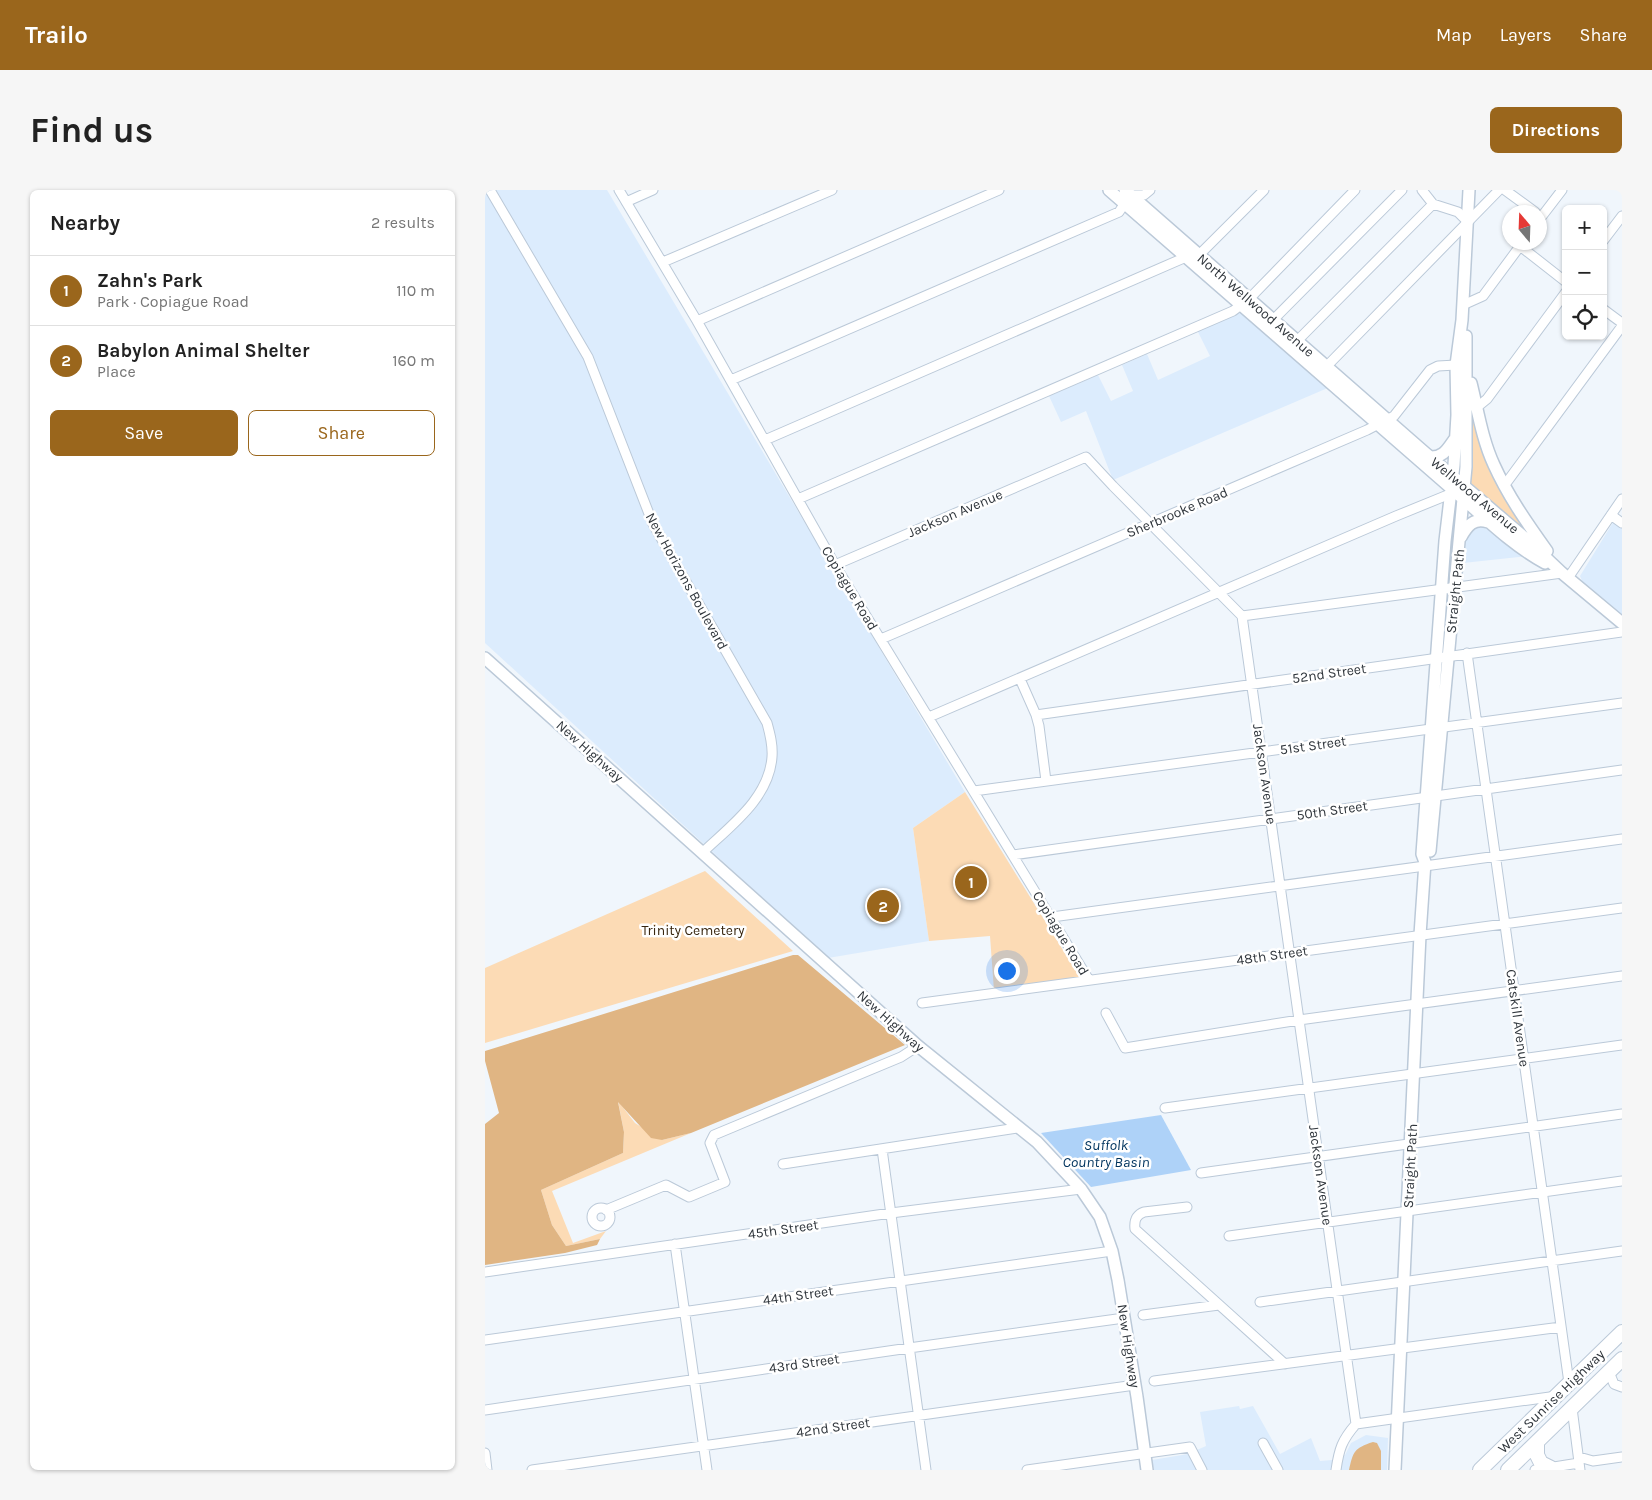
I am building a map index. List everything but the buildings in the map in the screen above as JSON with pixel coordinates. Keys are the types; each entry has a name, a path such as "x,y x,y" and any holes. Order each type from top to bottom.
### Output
{"highway":[{"name":"West Sunrise Highway","path":"1480,1470 1622,1333"},
{"path":"1572,1408 1571,1398 1573,1392 1597,1367 1622,1333"},
{"name":"West Sunrise Highway","path":"1508,1470 1622,1359"},
{"path":"1537,1442 1537,1455 1541,1463 1551,1468"}],"main road":[{"name":"North Wellwood Avenue","path":"1109,190 1127,195 1199,255 1245,302 1273,320 1297,341 1323,370 1382,422"},
{"name":"Straight Path","path":"1443,657 1455,587 1460,539 1455,439 1461,363 1466,336 1462,320 1469,190"},
{"path":"1127,195 1186,258 1245,302 1323,370"},
{"path":"1461,363 1486,446 1494,466 1515,507 1565,575"},
{"name":"Straight Path","path":"1395,1470 1425,864 1430,854 1431,797 1443,657 1443,589 1457,489 1467,447 1461,363"},
{"path":"1382,422 1457,489 1456,537 1458,556"},
{"name":"Wellwood Avenue","path":"1382,422 1429,457 1488,522 1536,558 1565,575"},
{"path":"1429,457 1435,458 1444,454 1455,439"},
{"name":"Wellwood Avenue","path":"1457,489 1525,538 1622,623"},
{"path":"1460,539 1471,523 1480,520 1488,522"},
{"name":"New Highway","path":"485,658 918,1046 1017,1128 1037,1142 1081,1189 1100,1218 1112,1251 1135,1384 1147,1470"}],"street":[{"name":"New Horizons Boulevard","path":"490,190 589,357 653,524 767,722 772,758 762,790 747,810 702,853"},
{"name":"Copiague Road","path":"619,190 731,380 835,565 1089,980"},
{"path":"627,202 653,190"},
{"path":"663,262 832,190"},
{"path":"697,321 999,190"},
{"path":"731,380 1119,212 1127,195 1144,195 1150,190"},
{"path":"765,440 1186,258 1199,255 1264,190"},
{"path":"798,499 1233,311 1245,302 1355,190"},
{"path":"1273,320 1402,190"},
{"path":"1421,190 1433,204 1458,212 1468,222"},
{"path":"1323,370 1499,190"},
{"path":"1505,190 1525,205"},
{"path":"1547,207 1562,190"},
{"path":"1297,341 1433,204"},
{"path":"1607,237 1622,216"},
{"path":"1463,305 1483,296 1517,250"},
{"path":"1528,250 1562,279"},
{"path":"1476,408 1487,399 1564,295"},
{"path":"1504,486 1622,325 1607,312"},
{"name":"Sherbrooke Road","path":"881,639 1382,422 1394,416 1429,370 1438,366 1461,363"},
{"name":"Jackson Avenue","path":"835,565 1086,457 1242,616 1356,1424"},
{"path":"929,717 1457,489"},
{"path":"1242,616 1455,587 1565,575 1622,499"},
{"path":"1611,515 1622,523"},
{"name":"52nd Street","path":"1036,715 1622,632"},
{"name":"Catskill Avenue","path":"1467,654 1569,1383"},
{"path":"1020,678 1039,726 1046,781"},
{"name":"51st Street","path":"974,791 1622,703"},
{"name":"50th Street","path":"1013,855 1622,770"},
{"path":"1052,917 1425,864 1622,839"},
{"name":"48th Street","path":"922,1003 1622,908"},
{"path":"1106,1013 1125,1048 1299,1020 1622,976"},
{"path":"1165,1108 1622,1045"},
{"path":"606,1210 666,1185 689,1197 725,1182 710,1143 714,1135 901,1058 918,1046"},
{"path":"1201,1173 1622,1114"},
{"path":"783,1164 1017,1128"},
{"path":"882,1148 926,1470"},
{"path":"1229,1236 1622,1181"},
{"name":"45th Street","path":"485,1272 675,1244 1081,1189"},
{"path":"1187,1207 1138,1214 1134,1223 1135,1229 1285,1364"},
{"path":"675,1244 707,1470"},
{"name":"44th Street","path":"485,1340 1112,1251"},
{"path":"1260,1302 1622,1251"},
{"path":"1143,1315 1219,1305"},
{"name":"43rd Street","path":"485,1410 1124,1318"},
{"path":"1155,1381 1561,1327"},
{"path":"1609,1372 1612,1381 1621,1387"},
{"name":"42nd Street","path":"532,1470 1135,1384"},
{"path":"1336,1470 1344,1437 1356,1424 1557,1396"},
{"path":"1572,1408 1580,1464"},
{"path":"1263,1443 1278,1470"},
{"path":"1027,1470 1189,1447 1202,1470"},
{"path":"485,1453 487,1470"},
{"path":"1535,1470 1622,1457"}],"shaded area":[{"path":"485,190 607,190 965,792 913,828 929,941 828,958 485,643"},
{"path":"1242,310 1330,387 1113,480 1086,411 1061,422 1049,396 1098,375 1111,401 1133,391 1122,365 1147,354 1158,380 1210,356 1197,330"},
{"path":"1617,516 1622,519 1622,615 1583,583 1580,576"},
{"path":"1484,522 1529,556 1463,563 1468,529"},
{"path":"798,955 905,1045 691,1133 662,1140 651,1138 618,1102 624,1132 623,1153 541,1190 552,1225 566,1246 600,1239 597,1245 565,1253 485,1265 485,1124 499,1113 485,1061 485,1051"},
{"path":"1239,1406 1240,1409 1253,1406 1280,1454 1311,1438 1320,1461 1332,1460 1345,1455 1351,1443 1366,1435 1388,1438 1387,1470 1154,1470 1152,1460 1188,1454 1206,1446 1200,1412"},
{"path":"1373,1442 1377,1443 1381,1451 1381,1470 1349,1470 1355,1452 1362,1446"}],"green space":[{"path":"1469,384 1483,443 1541,547 1467,485"},
{"path":"965,792 1081,979 994,991 990,936 929,941 913,828"},
{"name":"Trinity Cemetery","path":"705,871 793,951 485,1043 485,968"},
{"path":"618,1101 635,1123 662,1140 691,1133 552,1191 573,1243 606,1231 600,1239 566,1246 552,1225 541,1190 623,1153 624,1132"}],"water":[{"name":"Suffolk Country Basin","path":"1161,1115 1191,1170 1091,1187 1041,1133"}],"place":[{"name":"Zahn's Park","path":"971,882"},
{"name":"Babylon Animal Shelter","path":"883,906"}]}
